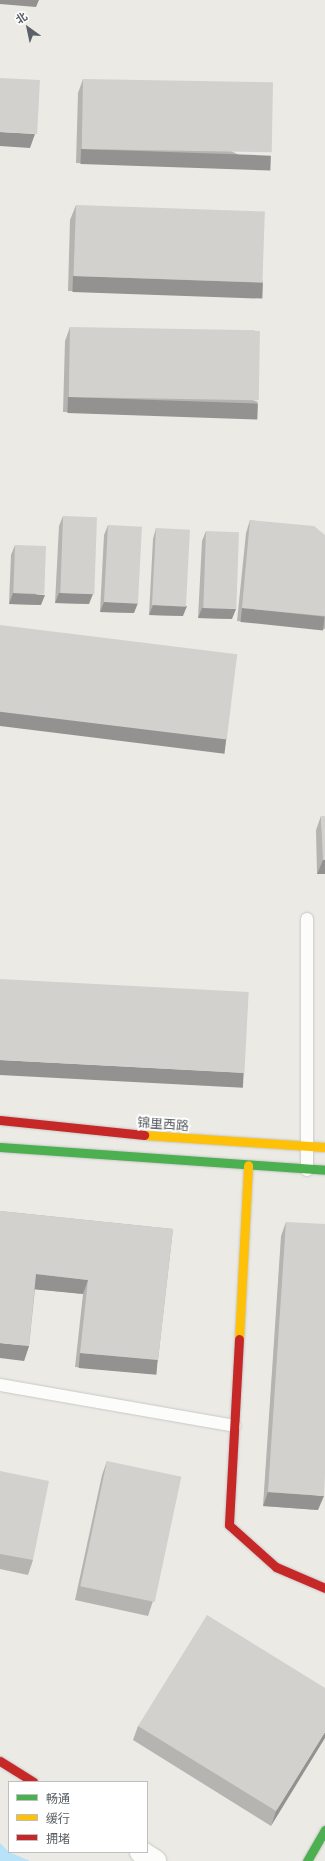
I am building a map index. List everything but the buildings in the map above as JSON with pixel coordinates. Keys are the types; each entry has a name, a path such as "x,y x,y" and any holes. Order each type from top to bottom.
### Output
{"main road":[{"name":"锦里西路","path":"0,1120 123,1134 307,1147 325,1146"},
{"path":"0,1147 307,1170 325,1170"},
{"path":"248,1165 229,1525 276,1567 325,1588"},
{"path":"0,1761 31,1781"},
{"path":"307,1861 325,1830"}],"street":[{"path":"143,1853 155,1861"}],"lane":[{"path":"306,919 307,1170"},
{"path":"0,1385 234,1426"}],"water":[{"path":"0,1843 8,1851 8,1853 30,1861 0,1861"}],"traffic: fast":[{"path":"0,1147 325,1170"},
{"path":"307,1861 325,1830"}],"traffic: slow":[{"path":"144,1135 325,1147"},
{"path":"239,1339 248,1165"}],"traffic: jam":[{"path":"0,1120 144,1135"},
{"path":"239,1339 229,1525 276,1567 325,1588"},
{"path":"0,1761 31,1781"}]}
